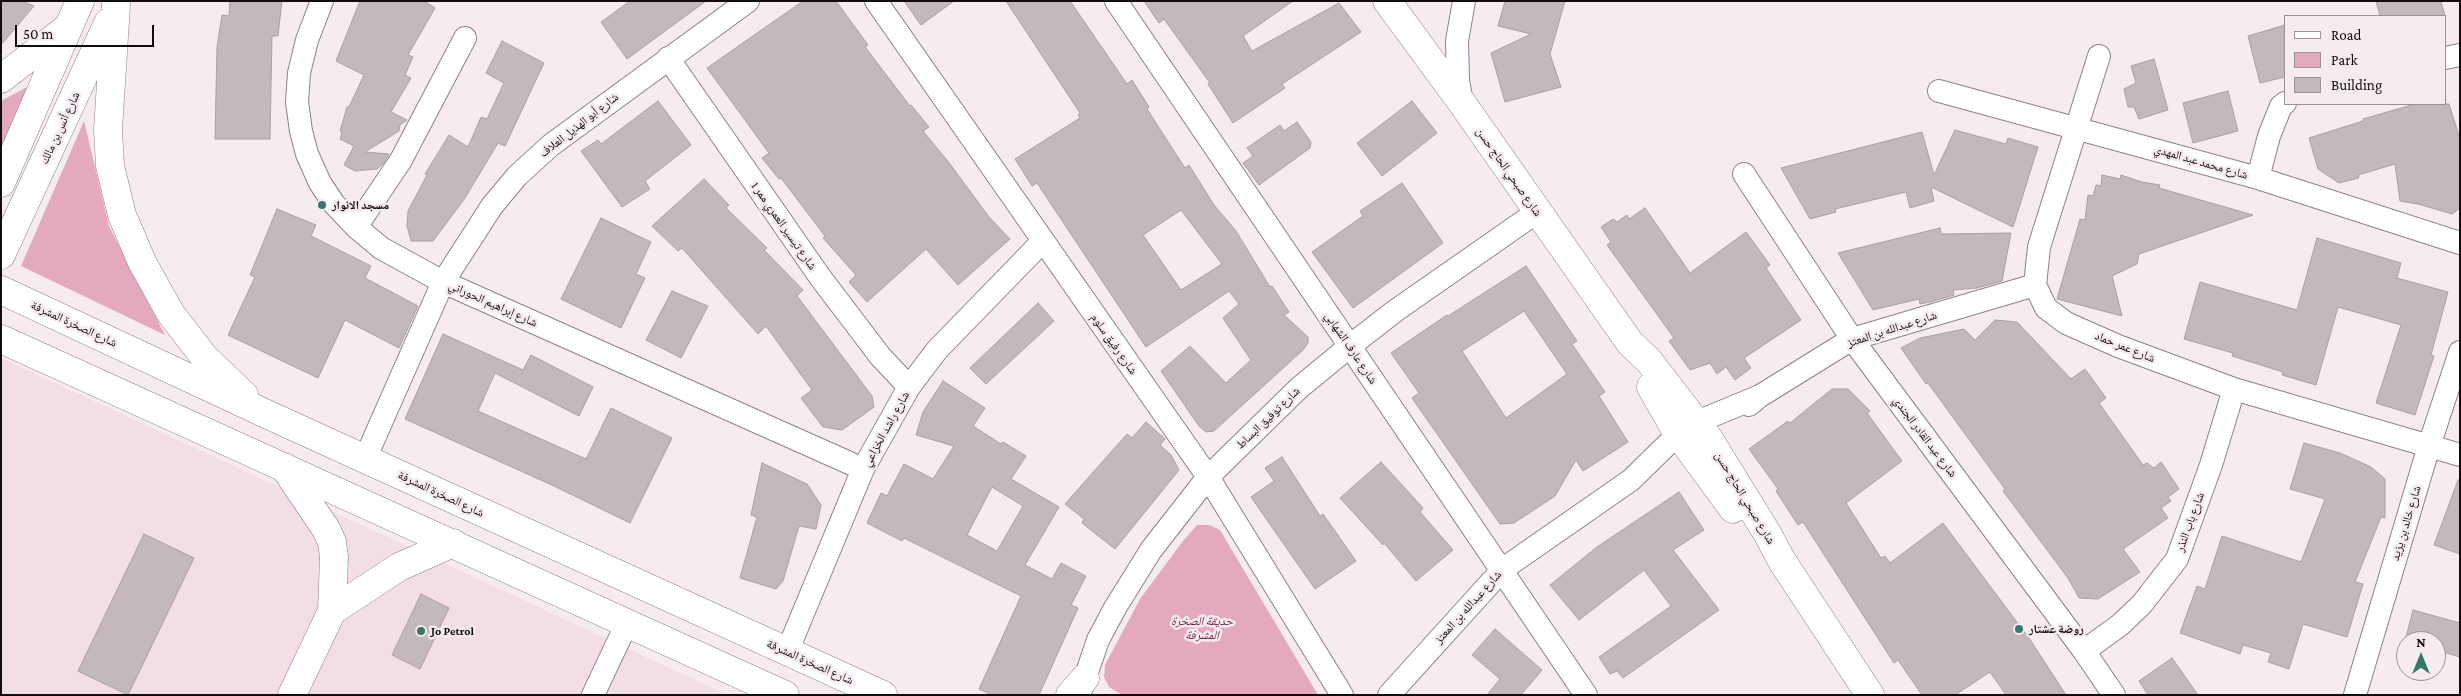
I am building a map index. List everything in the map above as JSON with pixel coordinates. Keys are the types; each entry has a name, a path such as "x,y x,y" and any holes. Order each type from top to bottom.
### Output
{"main road":[{"name":"شارع صبحي الحاج حسن","path":"1387,1 1462,103 1630,343 1649,361 1694,437 1768,533 1782,560 1870,695"},
{"name":"شارع أنس بن مالك","path":"1,255 117,3"},
{"path":"117,3 108,130 110,166 122,215 142,262 170,314 205,358 262,412"},
{"path":"1,79 75,13"},
{"path":"1,183 75,13"},
{"name":"شارع الصخرة المشرفة","path":"1,290 262,412 883,695"},
{"path":"1,339 785,695"},
{"path":"283,467 312,506 332,542 334,557 332,612 292,695"},
{"path":"332,612 400,567 453,543"}],"street":[{"name":"شارع إبراهيم الحوراني","path":"322,1 307,40 299,73 297,102 301,132 307,154 320,183 334,204 356,227 381,248 443,282 864,469"},
{"name":"شارع أبو الهذيل العلاف","path":"365,459 443,282 492,206 517,176 551,145 748,1"},
{"name":"شارع رفيق سلوم","path":"876,1 1042,242 1208,477 1342,695"},
{"name":"شارع عارف الشهابي","path":"1116,1 1503,569 1586,695"},
{"path":"1462,103 1458,80 1457,41 1464,1"},
{"path":"356,227 400,160 465,38"},
{"path":"2446,58 2460,55"},
{"path":"2035,285 2039,247 2099,56"},
{"name":"شارع تيسير العمري ممر 1","path":"668,58 826,285 875,350 909,387"},
{"name":"شارع محمد عبد المهدي","path":"1939,91 2078,127 2258,178 2460,243"},
{"path":"2258,178 2269,136 2281,106 2284,104"},
{"name":"شارع عبد القادر الجندي","path":"1744,174 1852,339 2084,651 2114,695"},
{"name":"شارع توفيق البساط","path":"1078,689 1098,640 1115,608 1152,550 1208,477 1299,388 1350,346 1395,311 1537,212"},
{"name":"شارع راشد الخزاعي","path":"787,652 864,469 909,387 949,337 1042,242"},
{"name":"شارع عبدالله بن المعتز","path":"1389,695 1503,569 1694,437 1852,339 2035,285"},
{"name":"شارع عمر حماد","path":"2035,285 2046,308 2066,323 2118,346 2234,389 2460,455"},
{"name":"شارع خالد بن يزيد","path":"2355,695 2429,446 2460,352"},
{"name":"شارع باب النذر","path":"2084,651 2120,625 2142,604 2177,559 2211,465 2234,389"},
{"path":"594,695 627,623"}],"shaded area":[{"path":"1,358 728,695 1,695"}],"green space":[{"path":"31,85 1,149 1,101"},
{"path":"84,121 109,226 165,335 21,266"},
{"name":"حديقة الصخرة المشرفة","path":"1197,525 1210,525 1220,530 1318,695 1122,695 1109,687 1104,677 1105,665 1140,599"}],"building":[{"path":"1,1 22,1 34,6 1,45"},
{"path":"230,1 282,1 278,36 272,36 270,139 215,139 217,47 222,15 229,16"},
{"path":"360,1 424,1 435,8 408,55 413,57 405,75 411,78 391,112 407,120 400,125 399,131 365,152 389,154 383,164 377,169 355,171 344,165 354,146 340,139 342,132 340,131 347,107 349,107 364,75 336,61"},
{"path":"630,1 706,1 627,59 601,22"},
{"path":"803,1 836,1 868,45 865,47 910,106 929,127 923,131 989,217 1010,239 958,285 926,249 867,302 849,282 856,275 823,238 825,236 781,178 779,179 762,158 769,153 707,68"},
{"path":"904,1 954,1 921,25"},
{"path":"1006,1 1070,1 1127,84 1132,80 1149,107 1147,109 1185,168 1189,165 1214,205 1236,231 1270,287 1272,286 1289,312 1284,315 1308,337 1308,343 1303,350 1214,431 1206,432 1199,426 1161,371 1190,346 1226,383 1251,360 1223,318 1239,304 1229,291 1146,347 1037,183 1032,186 1015,159 1080,118 1078,115 1080,113","holes":["1181,210 1222,264 1181,290 1143,235"]},
{"path":"1144,1 1293,1 1243,36 1252,51 1339,3 1361,32 1282,84 1285,88 1233,123 1208,84 1210,83 1164,19 1159,23"},
{"path":"1505,1 1565,1 1550,54 1561,87 1505,102 1491,53 1531,34 1498,26"},
{"path":"2376,1 2441,1 2445,15 2380,15"},
{"path":"2284,25 2284,77 2260,83 2248,36"},
{"path":"502,41 544,63 505,146 498,143 465,198 433,241 411,241 407,226 408,211 427,175 425,174 449,135 468,147 481,117 487,119 504,83 486,73"},
{"path":"2154,59 2168,110 2139,119 2134,107 2128,107 2124,89 2136,83 2131,66"},
{"path":"2228,91 2238,131 2193,143 2183,103"},
{"path":"658,101 691,145 645,181 650,189 622,207 581,151 598,140 601,144"},
{"path":"1412,101 1437,133 1382,176 1357,143"},
{"path":"2449,104 2460,139 2460,208 2452,214 2400,201 2395,164 2358,175 2359,178 2339,183 2318,169 2309,138 2363,121 2363,119 2412,105"},
{"path":"1297,122 1311,142 1310,148 1259,185 1243,163 1253,156 1247,148 1280,125 1284,131"},
{"path":"1955,130 2006,144 2008,138 2038,147 2013,227 1931,187 1934,201 1910,208 1906,192 1835,209 1836,212 1810,219 1781,168 1922,132 1934,175"},
{"path":"2102,175 2120,179 2121,175 2142,182 2160,185 2159,188 2253,215 2139,254 2137,264 2112,276 2122,316 2057,299 2080,219 2085,220 2088,195 2093,196 2096,185 2101,186"},
{"path":"704,179 729,205 726,208 767,248 764,250 803,290 797,296 872,396 874,407 842,430 823,427 801,398 812,390 766,326 758,334 682,248 678,251 652,226"},
{"path":"1402,183 1443,243 1353,308 1312,252 1363,216 1360,211"},
{"path":"1645,208 1690,273 1746,232 1770,265 1766,268 1801,320 1744,358 1751,368 1735,380 1726,367 1717,374 1710,363 1690,370 1669,341 1674,338 1607,245 1611,242 1601,227 1613,219 1617,222 1627,215 1629,219"},
{"path":"277,209 316,225 311,236 371,266 365,278 418,306 399,348 345,320 318,378 228,335 255,277 250,275"},
{"path":"601,218 651,242 636,274 645,278 621,328 561,299"},
{"path":"1940,228 1941,234 2011,233 2002,281 1977,288 1953,290 1954,295 1930,302 1920,304 1919,299 1873,310 1838,253"},
{"path":"2317,238 2401,263 2397,278 2448,292 2431,355 2434,356 2415,415 2376,403 2401,325 2338,307 2316,385 2282,375 2283,372 2232,356 2233,353 2184,339 2200,282 2297,310"},
{"path":"1526,266 1577,341 1572,344 1605,392 1599,396 1628,442 1583,471 1576,460 1555,496 1514,523 1500,524 1412,398 1419,393 1391,353","holes":["1524,311 1567,374 1506,418 1462,351"]},
{"path":"672,291 708,306 681,358 646,340"},
{"path":"1038,303 1054,321 986,384 970,368"},
{"path":"1995,320 2017,322 2071,379 2085,369 2106,398 2099,403 2143,465 2147,463 2154,468 2161,462 2179,489 2168,497 2171,501 2161,508 2168,518 2123,549 2140,572 2098,599 2079,598 2068,578 2003,491 2005,489 1901,348 1920,338 1964,329 1975,340"},
{"path":"443,334 523,370 531,355 593,387 579,416 495,373 478,411 586,459 611,408 672,438 630,523 554,486 405,419"},
{"path":"943,381 985,408 973,426 1001,444 1003,442 1026,456 1011,479 1059,507 1025,565 1052,579 1061,563 1086,576 1071,605 1078,608 1039,695 992,695 979,689 1021,596 904,538 902,541 867,523 881,493 887,496 904,464 933,479 954,446 916,435 923,412","holes":["992,487 1023,506 997,551 967,535"]},
{"path":"1832,389 1848,389 1870,411 1867,413 1902,461 1846,503 1881,558 1885,556 1890,563 1943,523 2031,641 2066,695 2006,695 1990,672 1955,695 1922,695 1898,660 1894,663 1803,522 1798,525 1776,491 1778,489 1749,449 1788,421 1790,423"},
{"path":"1146,422 1165,439 1160,445 1171,455 1179,470 1115,549 1082,523 1084,519 1065,504 1127,434 1132,438"},
{"path":"2304,443 2340,453 2371,467 2385,479 2385,518 2381,517 2355,582 2363,584 2347,637 2303,624 2289,669 2268,662 2271,653 2243,645 2240,654 2180,633 2197,586 2205,589 2222,536 2301,562 2325,499 2290,489"},
{"path":"1282,457 1320,516 1323,514 1356,561 1315,589 1251,497 1274,481 1265,468"},
{"path":"1381,462 1423,508 1420,512 1453,550 1416,581 1384,543 1383,545 1340,498"},
{"path":"762,463 807,484 821,505 816,529 799,526 783,581 776,589 740,578 757,517 751,515"},
{"path":"2458,480 2460,480 2460,554 2434,545"},
{"path":"1679,492 1704,530 1673,550 1719,610 1623,678 1617,671 1610,674 1599,657 1671,606 1644,570 1579,620 1550,585 1597,547"},
{"path":"144,534 194,558 128,695 78,671"},
{"name":"Jo Petrol","path":"421,594 449,608 420,669 392,655"},
{"path":"2413,610 2460,623 2460,657 2446,653 2446,631 2408,631"},
{"path":"1495,629 1542,670 1521,695 1487,695 1500,679 1472,655"},
{"path":"2172,658 2198,695 2148,695 2139,681"}],"place":[{"name":"مسجد الانوار","path":"322,205"},
{"name":"روضة عشتار","path":"2019,629"},
{"name":"Jo Petrol","path":"421,631"}]}
